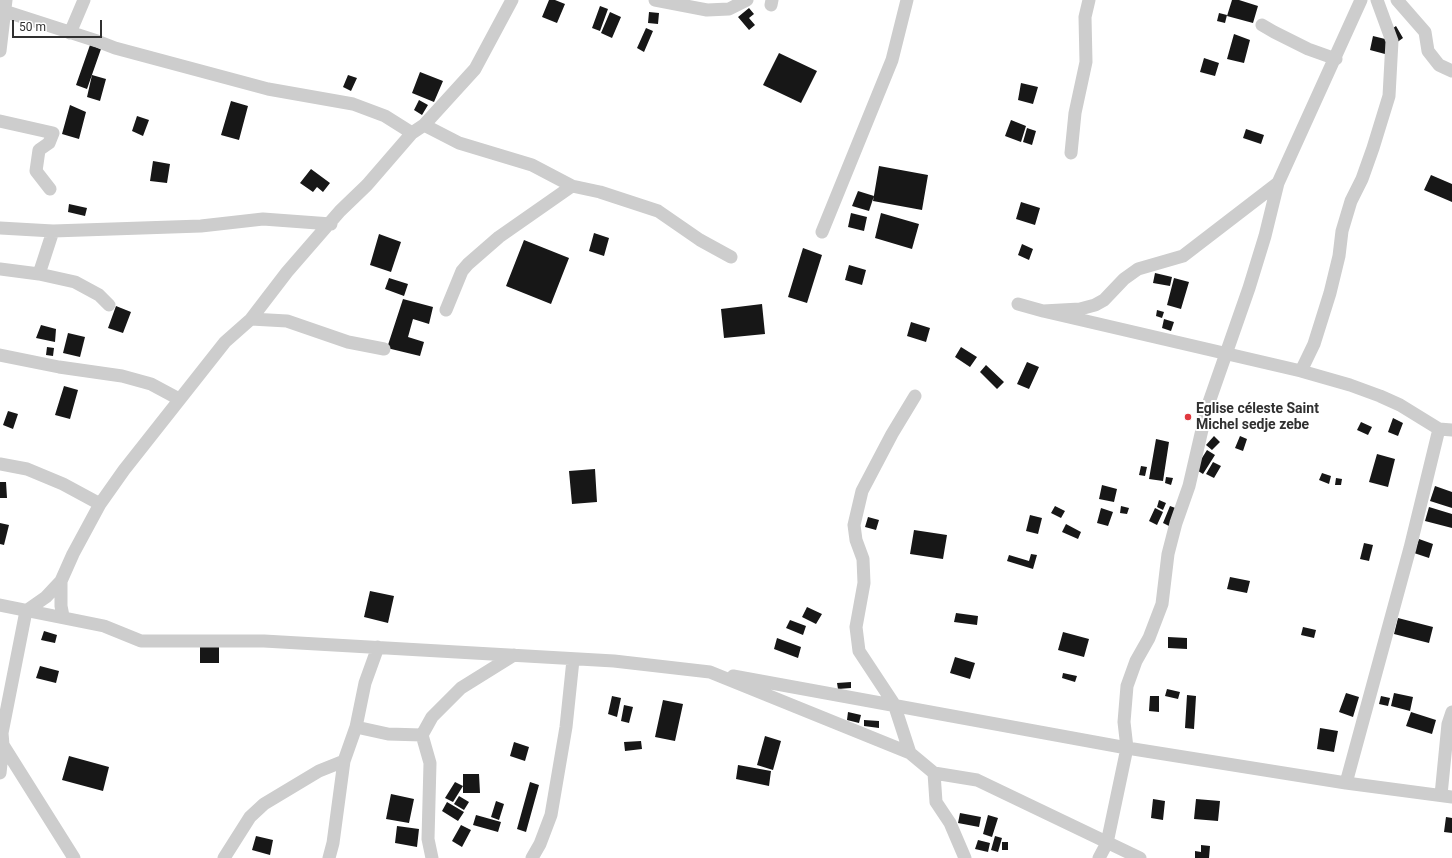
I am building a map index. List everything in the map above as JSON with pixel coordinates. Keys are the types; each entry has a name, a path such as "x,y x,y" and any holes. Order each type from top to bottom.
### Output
{"street":[{"path":"70,33 84,0"},
{"path":"0,773 3,745 2,733 26,611 46,597 61,581 73,554 100,504 179,399 225,342 251,319 287,272 331,224 340,211 367,185 412,133 424,125 475,69 512,0"},
{"path":"655,0 707,10 729,9 747,0"},
{"path":"822,232 892,60 907,0"},
{"path":"1071,153 1075,113 1086,62 1085,17 1089,0"},
{"path":"1099,858 1107,844 1127,748 1124,722 1128,686 1136,660 1149,638 1162,604 1168,554 1176,523 1189,486 1207,408 1254,273 1278,183 1361,0"},
{"path":"1302,371 1314,344 1330,292 1339,256 1342,231 1373,148 1389,96 1392,41 1377,0"},
{"path":"1397,0 1425,32 1428,51 1439,66 1452,71"},
{"path":"0,51 5,5 70,33 98,41 114,48 268,89 353,104 385,116 412,133"},
{"path":"1262,24 1274,32 1308,48 1336,58"},
{"path":"0,122 53,133 49,143 39,150 36,171 50,189"},
{"path":"424,125 459,143 532,165 572,186 600,192 658,211 700,240 731,257"},
{"path":"1043,311 1080,309 1095,305 1104,300 1124,279 1138,269 1183,256 1278,183"},
{"path":"446,310 459,277 468,264 499,237 572,186"},
{"path":"0,228 53,231 201,226 263,219 331,224"},
{"path":"39,274 53,231"},
{"path":"0,269 39,274 75,282 99,295 109,305"},
{"path":"1018,304 1302,371 1350,385 1400,405 1446,429 1410,548 1346,783"},
{"path":"251,319 287,321 348,342 384,349"},
{"path":"0,355 59,367 122,376 151,384 179,399"},
{"path":"910,752 894,704 859,651 856,639 858,610 864,582 863,559 856,540 854,525 862,492 892,434 915,396"},
{"path":"0,464 27,470 63,484 100,504"},
{"path":"61,581 61,606 63,616"},
{"path":"0,605 26,611 63,616 104,626 141,641 264,641 378,647 621,662 710,672 894,704 1127,748 1346,783 1446,796 1448,724 1452,712"},
{"path":"329,858 333,843 344,761 356,727 365,682 378,647"},
{"path":"432,858 428,839 430,763 422,735 432,717 461,688 514,655"},
{"path":"532,858 540,844 551,815 566,727 573,660"},
{"path":"710,672 910,752 934,773 977,780 1107,844 1140,858"},
{"path":"356,727 388,734 422,735"},
{"path":"3,745 74,858"},
{"path":"224,858 250,817 264,804 319,771 344,761"},
{"path":"934,773 936,802 950,823 965,858"}],"building":[{"path":"549,0 555,0 565,4 557,23 542,17"},
{"path":"1232,0 1239,0 1258,6 1253,23 1227,16"},
{"path":"600,6 608,9 600,31 592,28"},
{"path":"749,8 754,14 749,18 755,25 749,30 738,17"},
{"path":"610,12 621,17 612,38 601,33"},
{"path":"649,12 659,13 658,24 648,23"},
{"path":"1219,13 1227,15 1225,23 1217,21"},
{"path":"1396,26 1403,38 1396,43 1389,31"},
{"path":"646,28 653,31 644,52 637,48"},
{"path":"1234,34 1250,40 1244,63 1227,59"},
{"path":"1373,36 1389,40 1385,54 1370,50"},
{"path":"90,45 101,49 87,89 76,85"},
{"path":"779,53 817,71 801,103 763,85"},
{"path":"1204,58 1219,63 1215,76 1200,72"},
{"path":"420,72 443,81 434,102 412,93"},
{"path":"92,75 106,79 100,101 87,97"},
{"path":"348,75 357,78 351,91 343,87"},
{"path":"1021,83 1038,87 1033,104 1018,100"},
{"path":"419,100 428,105 422,115 414,110"},
{"path":"231,101 248,106 239,140 221,135"},
{"path":"70,105 86,112 79,139 62,134"},
{"path":"137,116 149,120 143,136 132,131"},
{"path":"1011,120 1026,126 1021,142 1005,136"},
{"path":"1027,128 1036,131 1032,145 1023,142"},
{"path":"1246,129 1264,135 1261,144 1243,138"},
{"path":"153,161 170,164 167,183 150,181"},
{"path":"879,166 928,175 922,210 873,201"},
{"path":"311,169 330,183 323,192 317,187 313,192 300,183"},
{"path":"1431,175 1452,184 1452,202 1424,190"},
{"path":"858,191 874,196 869,211 852,206"},
{"path":"1021,202 1040,208 1035,225 1016,219"},
{"path":"69,204 87,208 85,216 68,212"},
{"path":"851,213 867,217 864,231 848,227"},
{"path":"881,213 919,224 912,249 875,238"},
{"path":"594,233 609,238 604,256 589,251"},
{"path":"379,234 401,242 391,272 370,265"},
{"path":"524,240 569,258 551,304 506,286"},
{"path":"1022,244 1033,249 1029,260 1018,255"},
{"path":"803,248 822,255 807,303 788,297"},
{"path":"849,265 866,270 862,285 845,280"},
{"path":"1155,273 1172,277 1170,286 1153,283"},
{"path":"389,278 408,284 404,296 385,289"},
{"path":"1174,278 1189,282 1181,309 1167,305"},
{"path":"403,299 433,307 429,324 413,319 408,337 424,342 420,356 387,348"},
{"path":"762,304 765,334 724,338 721,309"},
{"path":"116,306 131,312 123,333 108,328"},
{"path":"1157,310 1164,312 1162,318 1156,316"},
{"path":"1164,319 1174,322 1171,331 1162,328"},
{"path":"911,322 930,328 926,342 907,336"},
{"path":"41,325 56,329 55,342 36,338"},
{"path":"68,333 85,337 80,357 63,353"},
{"path":"47,347 54,348 53,356 46,355"},
{"path":"961,347 977,357 970,367 955,357"},
{"path":"1027,362 1039,367 1029,389 1017,384"},
{"path":"986,365 1004,382 997,389 980,372"},
{"path":"64,386 78,390 70,419 55,415"},
{"path":"8,411 18,414 13,429 3,425"},
{"path":"1393,418 1403,423 1398,436 1388,432"},
{"path":"1361,422 1372,427 1368,435 1357,430"},
{"path":"1214,436 1220,442 1212,450 1206,445"},
{"path":"1240,436 1247,439 1243,451 1235,448"},
{"path":"1156,439 1169,442 1163,481 1149,479"},
{"path":"1207,450 1215,455 1203,474 1195,469"},
{"path":"1377,454 1395,459 1388,487 1369,482"},
{"path":"1213,462 1221,466 1214,478 1206,474"},
{"path":"1141,466 1147,467 1145,476 1139,475"},
{"path":"595,469 597,502 572,504 569,471"},
{"path":"1322,473 1331,476 1329,484 1319,480"},
{"path":"1166,477 1173,478 1171,485 1165,483"},
{"path":"1336,478 1342,479 1341,485 1335,485"},
{"path":"0,482 6,482 7,498 0,498"},
{"path":"1102,485 1117,489 1114,502 1099,499"},
{"path":"1435,486 1452,492 1452,508 1430,501"},
{"path":"1159,500 1166,503 1163,510 1157,507"},
{"path":"1055,506 1065,511 1061,518 1051,513"},
{"path":"1121,506 1129,508 1127,514 1120,513"},
{"path":"1170,506 1178,509 1171,527 1163,523"},
{"path":"1429,507 1452,514 1452,528 1425,521"},
{"path":"1101,508 1113,512 1108,526 1097,523"},
{"path":"1155,508 1163,512 1157,525 1149,521"},
{"path":"1030,515 1042,518 1038,534 1026,531"},
{"path":"868,517 879,520 876,530 865,527"},
{"path":"0,523 9,525 4,545 0,544"},
{"path":"1066,524 1081,532 1078,539 1062,532"},
{"path":"914,530 947,535 943,559 910,554"},
{"path":"1419,539 1433,544 1429,558 1414,553"},
{"path":"1364,543 1373,545 1369,561 1360,559"},
{"path":"1031,554 1037,555 1033,569 1007,561 1009,555 1029,561"},
{"path":"1230,577 1250,581 1247,593 1227,589"},
{"path":"370,591 394,596 388,623 364,617"},
{"path":"807,607 822,614 816,624 802,617"},
{"path":"956,613 978,616 977,625 954,622"},
{"path":"1398,618 1433,627 1429,643 1394,634"},
{"path":"790,620 806,626 803,635 786,628"},
{"path":"1303,627 1316,630 1314,638 1301,635"},
{"path":"44,631 57,635 55,643 41,640"},
{"path":"1063,632 1089,639 1084,657 1058,650"},
{"path":"1168,637 1187,638 1187,649 1168,648"},
{"path":"777,638 801,647 798,658 774,649"},
{"path":"200,645 219,645 219,663 200,663"},
{"path":"955,657 975,663 970,679 950,673"},
{"path":"40,666 59,671 56,683 36,678"},
{"path":"1063,673 1077,676 1075,682 1062,678"},
{"path":"851,682 851,688 838,689 837,683"},
{"path":"1167,689 1180,692 1178,699 1165,696"},
{"path":"1346,693 1359,697 1353,717 1339,712"},
{"path":"1394,693 1413,697 1410,711 1391,706"},
{"path":"1187,695 1196,696 1194,729 1185,728"},
{"path":"612,696 621,698 617,717 608,714"},
{"path":"1150,696 1159,696 1159,712 1149,711"},
{"path":"1381,696 1390,698 1388,706 1379,704"},
{"path":"663,700 683,704 675,741 655,737"},
{"path":"624,705 633,707 629,723 621,721"},
{"path":"848,712 861,715 859,723 847,720"},
{"path":"1411,712 1436,720 1432,734 1406,726"},
{"path":"864,720 879,721 879,728 864,726"},
{"path":"1320,728 1338,731 1334,752 1317,749"},
{"path":"765,736 781,741 773,770 757,765"},
{"path":"641,741 642,749 625,751 624,742"},
{"path":"514,742 529,747 525,761 510,756"},
{"path":"69,756 109,767 103,791 62,780"},
{"path":"738,765 771,771 769,786 736,779"},
{"path":"463,774 479,774 480,793 463,793"},
{"path":"455,782 463,786 453,802 445,798"},
{"path":"530,782 539,785 526,832 517,829"},
{"path":"391,794 414,799 409,823 386,819"},
{"path":"459,796 469,802 464,810 454,804"},
{"path":"1153,799 1165,801 1163,820 1151,818"},
{"path":"1196,799 1220,801 1218,821 1194,819"},
{"path":"496,801 504,804 499,820 491,817"},
{"path":"447,802 464,812 458,821 442,811"},
{"path":"960,813 981,817 979,827 958,823"},
{"path":"476,815 501,822 498,832 473,825"},
{"path":"988,815 998,818 992,837 983,834"},
{"path":"1446,817 1452,818 1452,833 1444,832"},
{"path":"461,825 471,830 462,847 452,841"},
{"path":"397,826 419,829 417,847 395,843"},
{"path":"256,836 273,840 270,855 252,850"},
{"path":"995,836 1002,838 998,852 991,850"},
{"path":"978,840 990,843 988,852 975,849"},
{"path":"1002,842 1008,842 1008,850 1002,850"},
{"path":"1201,845 1210,846 1209,858 1195,858 1195,851 1201,852"}],"place":[{"name":"Eglise céleste Saint Michel sedje zebe","path":"1188,417"}]}
